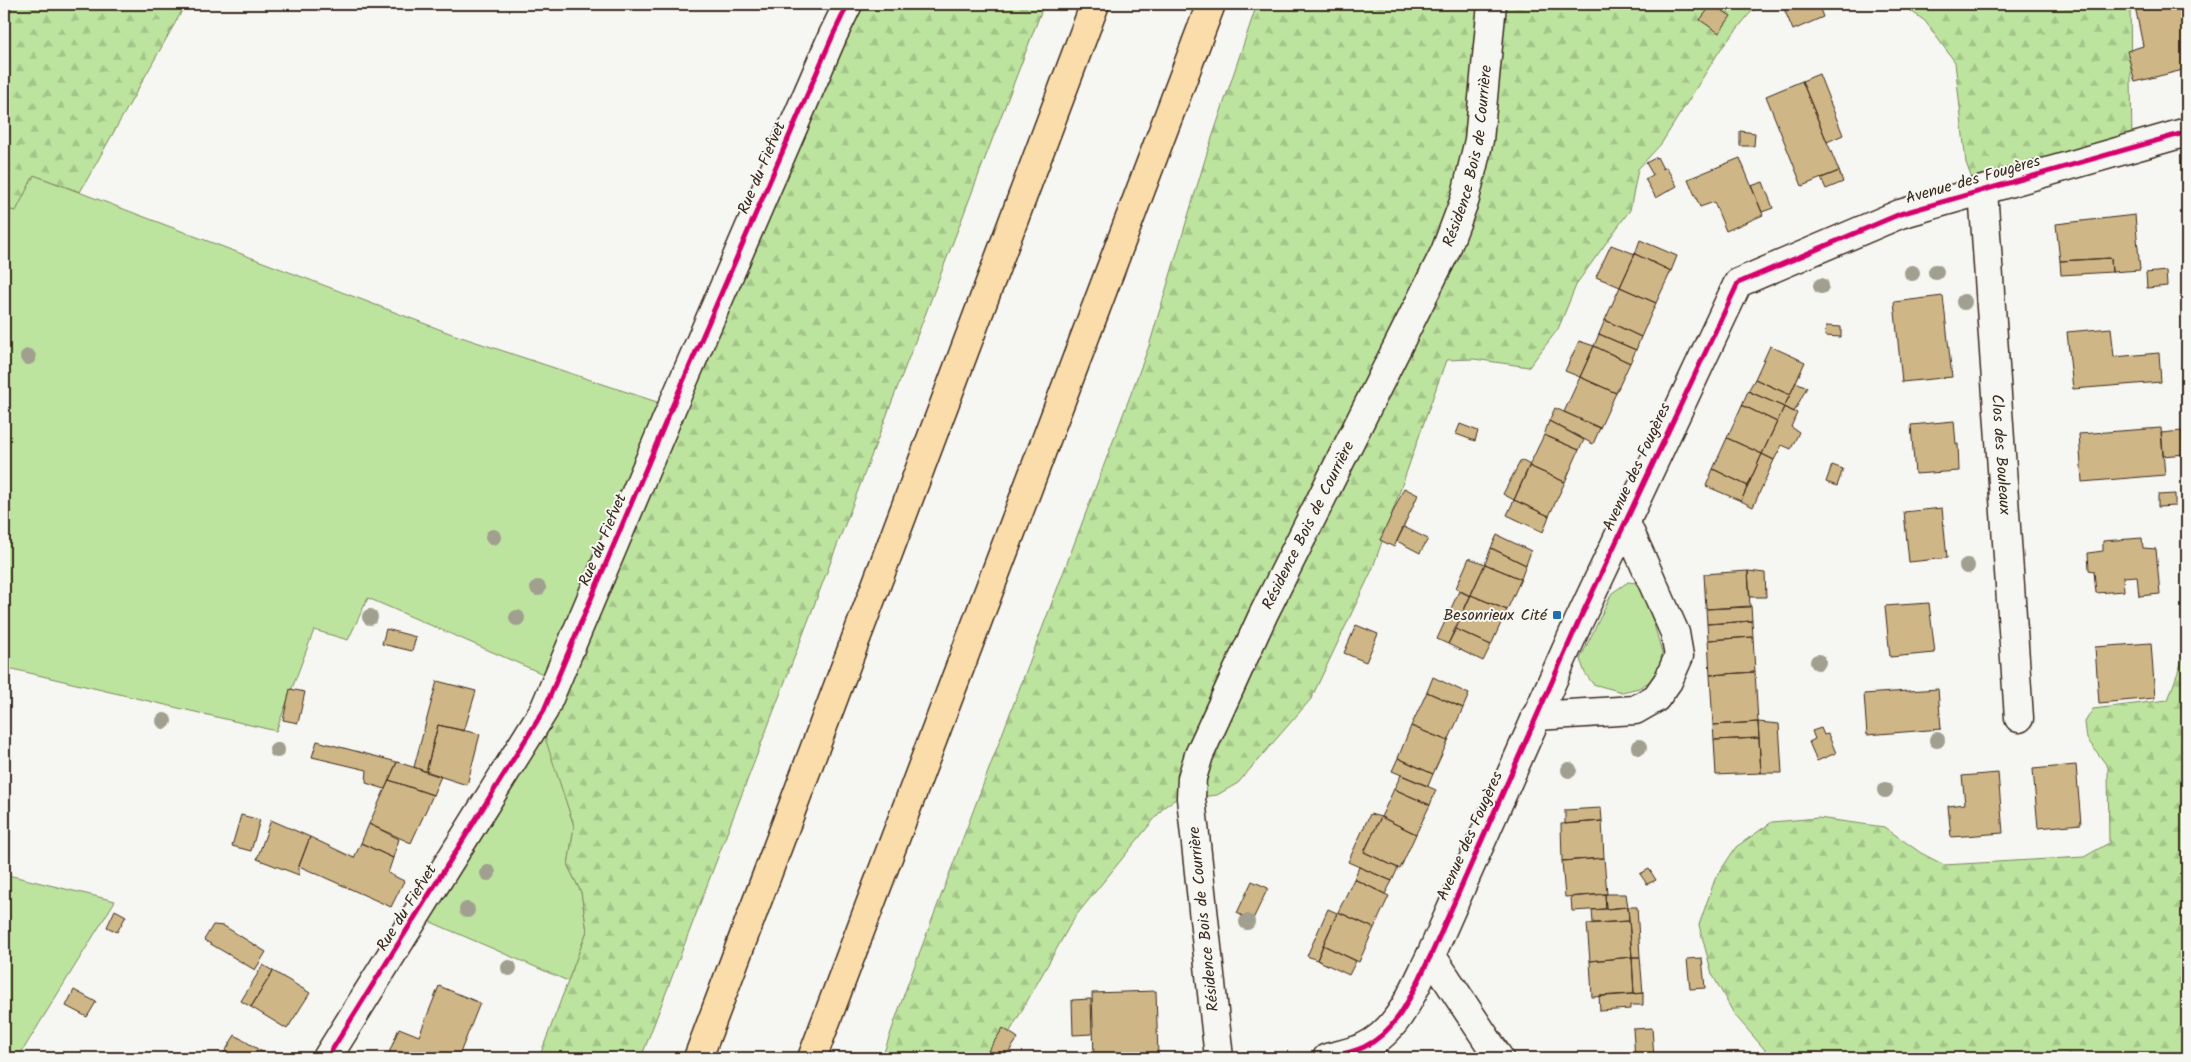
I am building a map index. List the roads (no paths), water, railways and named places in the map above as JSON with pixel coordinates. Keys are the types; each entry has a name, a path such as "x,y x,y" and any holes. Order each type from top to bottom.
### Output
{"highway":[{"path":"698,1058 1095,4"},
{"path":"812,1058 1211,4"}],"street":[{"name":"Rue du Fiefvet","path":"327,1058 483,811 544,710 679,389 848,4"},
{"name":"Résidence Bois de Courrière","path":"1219,1058 1192,798 1192,778 1199,755 1264,613 1445,252 1465,199 1479,140 1492,4"},
{"name":"Avenue des Fougères","path":"1327,1058 1363,1047 1383,1035 1407,1002 1431,955 1536,716 1625,521 1738,283 1900,214 2187,132"},
{"name":"Clos des Bouleaux","path":"1983,190 2019,718"},
{"name":"Avenue des Fougères","path":"1536,716 1635,710 1656,698 1668,681 1679,656 1675,633 1625,521"},
{"path":"1431,955 1499,1058"}],"place":[{"name":"Besonrieux Cité","path":"1557,615"}]}
